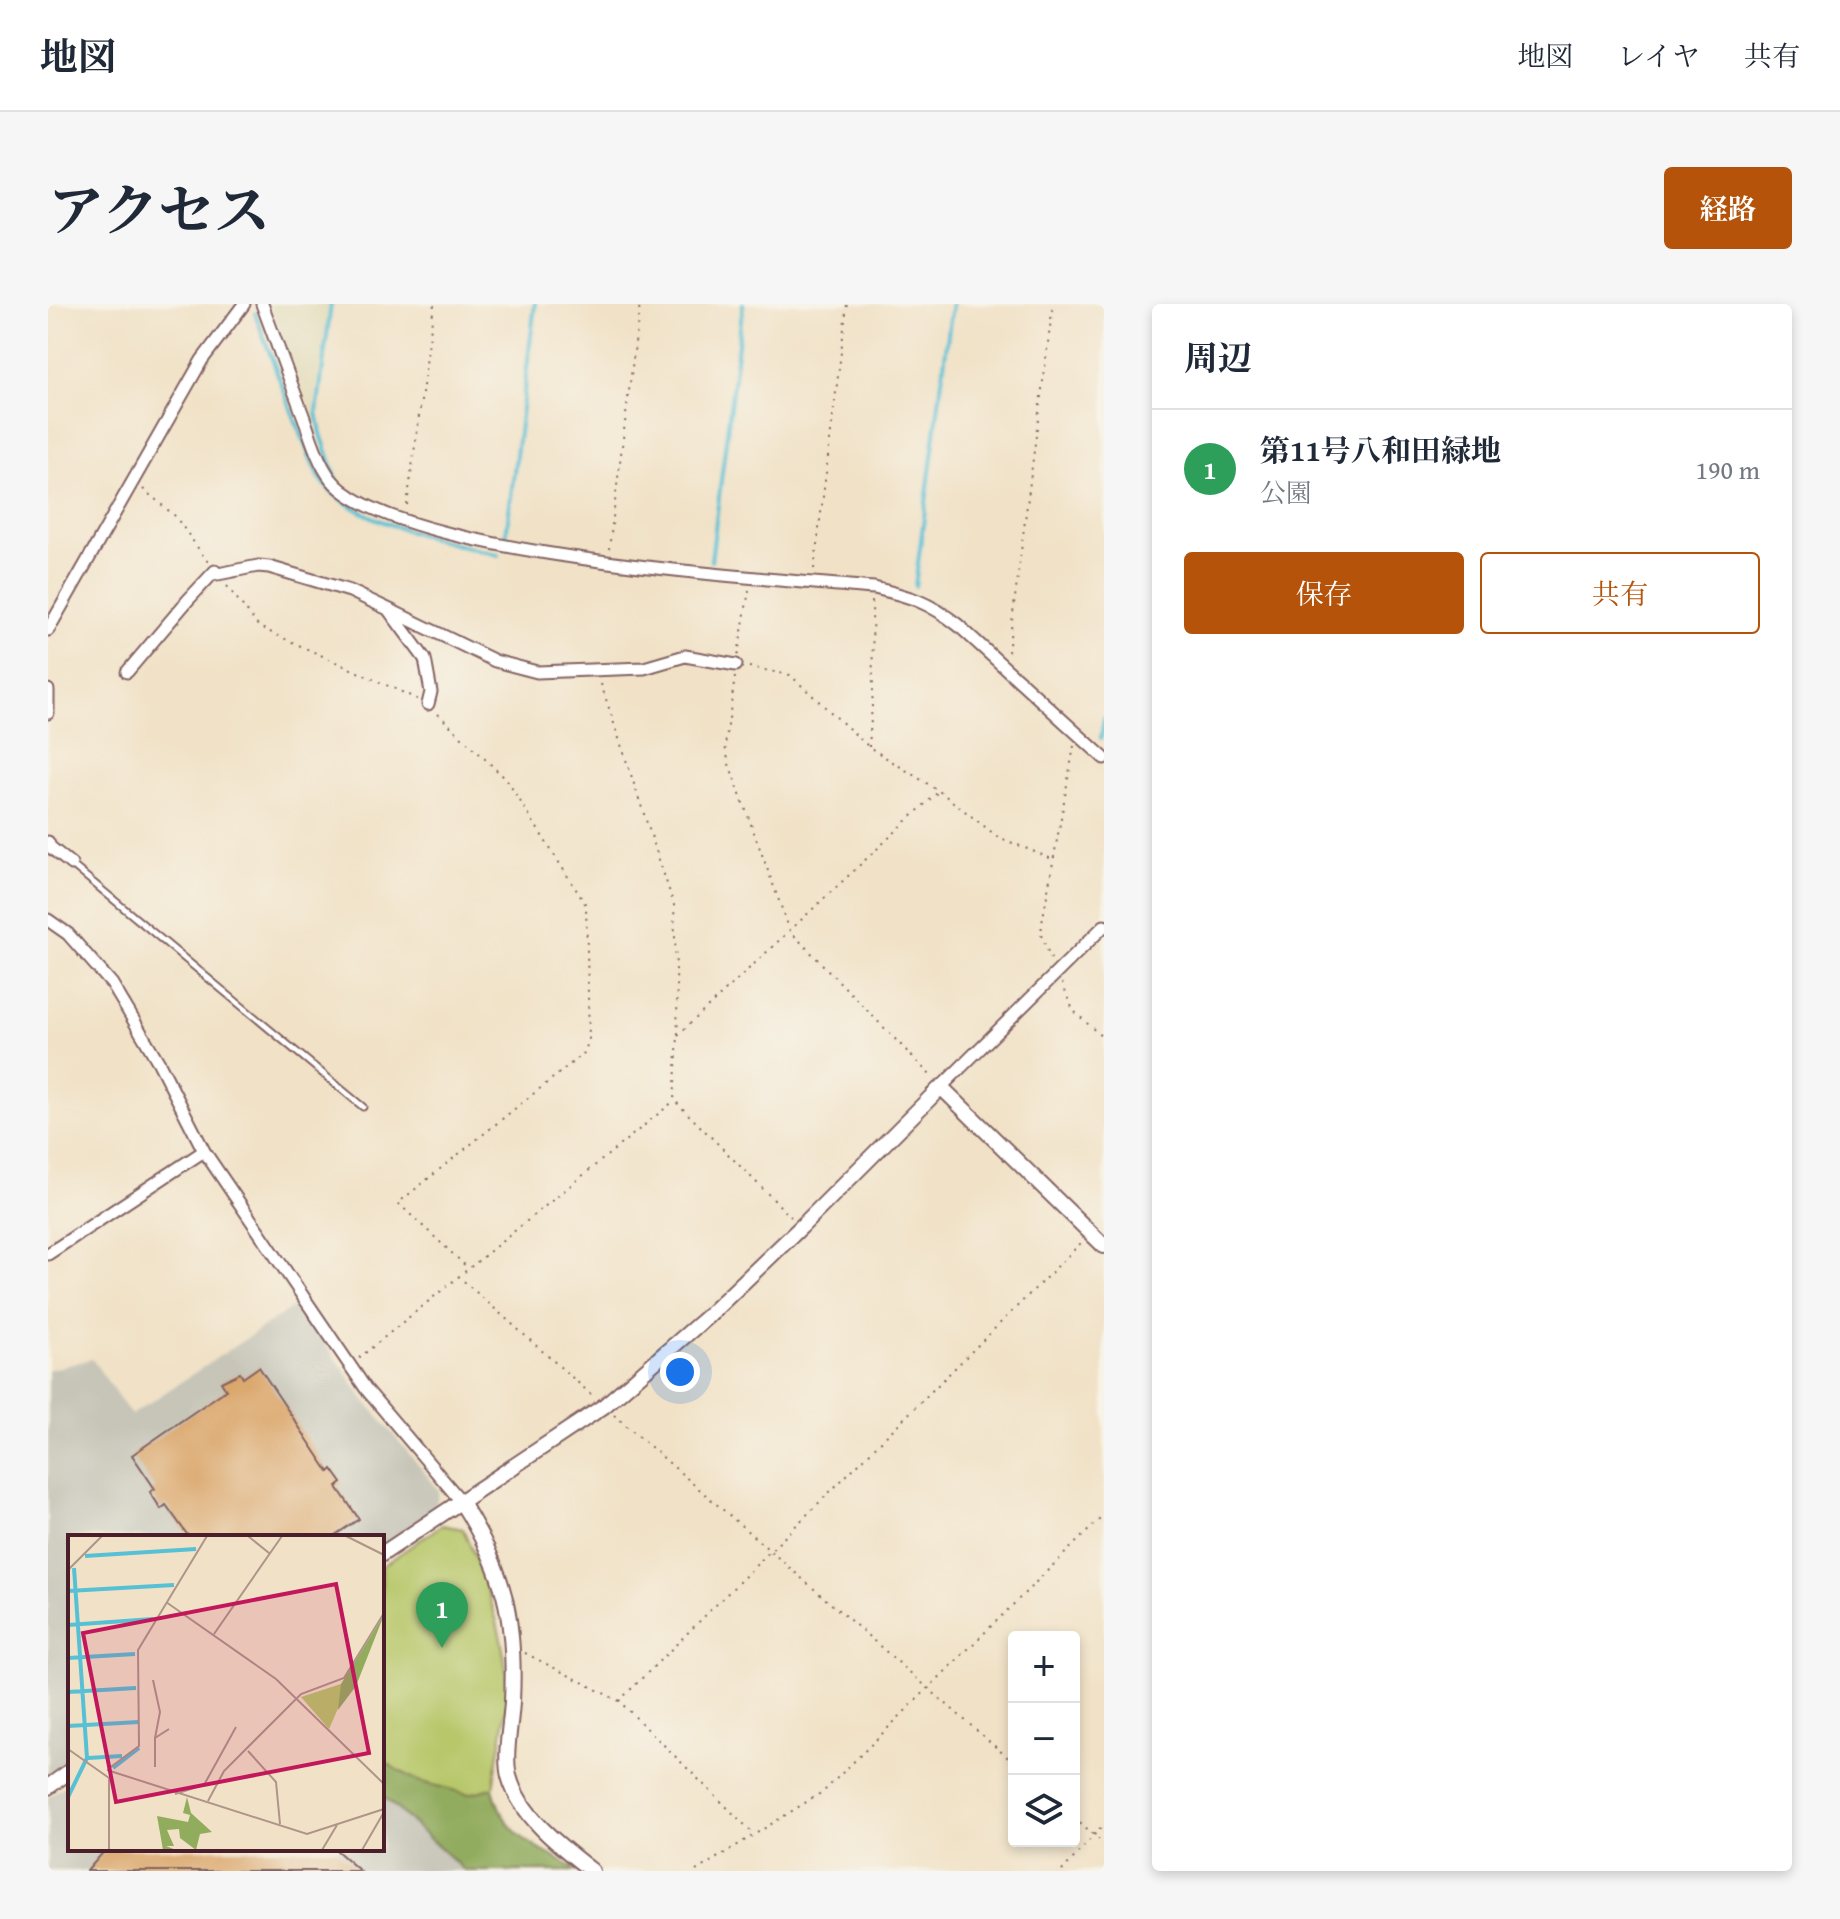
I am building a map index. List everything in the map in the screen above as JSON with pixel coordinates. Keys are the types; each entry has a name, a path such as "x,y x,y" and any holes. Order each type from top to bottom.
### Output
{"street":[{"path":"48,630 202,360 244,304"},
{"path":"262,304 317,453 331,480 359,502 405,521 498,545 607,562 874,588 912,596 937,609 1104,758"},
{"path":"127,672 217,572 258,566 338,587 512,667 537,672 597,671 644,668 685,656 736,665"},
{"path":"388,609 425,659 431,692 428,704"},
{"path":"48,690 48,713"},
{"path":"48,842 71,864"},
{"path":"48,920 68,934 112,984 159,1063 204,1151 366,1389 460,1500 484,1538 498,1571 514,1647 509,1775 527,1811 592,1871"},
{"path":"384,1553 604,1406 709,1315 1104,926"},
{"path":"941,1087 1104,1246"},
{"path":"48,1254 204,1151"},
{"path":"48,1787 68,1772"}],"lane":[{"path":"71,864 363,1107"}],"path":[{"path":"405,521 434,304"},
{"path":"607,562 640,304"},
{"path":"812,582 847,304"},
{"path":"1005,668 1053,304"},
{"path":"134,481 175,516 259,627 428,704 506,779 586,905 589,1040 584,1053 398,1203 468,1268"},
{"path":"751,577 725,746 790,931 941,1087"},
{"path":"869,747 874,588"},
{"path":"736,665 790,675 869,747 939,791 998,837 1052,859"},
{"path":"350,1365 674,1100 678,1036 674,905 597,671"},
{"path":"1076,733 1041,935 1073,1010 1104,1039"},
{"path":"678,1036 939,791"},
{"path":"674,1100 801,1227"},
{"path":"619,1701 1091,1233"},
{"path":"458,1276 1008,1758"},
{"path":"696,1871 824,1791 1104,1515"},
{"path":"514,1647 619,1701 754,1834"},
{"path":"1080,1823 1104,1844"},
{"path":"1062,1871 1104,1824"}],"shaded area":[{"path":"270,304 329,304 313,418"},
{"path":"298,1304 364,1399 439,1490 435,1509 384,1545 384,1535 68,1535 68,1761 48,1775 48,1370 92,1359 131,1415"},
{"path":"68,1783 68,1851 384,1851 384,1797 465,1871 48,1871 48,1797"}],"green space":[{"path":"442,1525 463,1529 493,1608 506,1670 505,1714 493,1788 468,1795 418,1781 384,1762 384,1565"},
{"path":"384,1762 418,1781 468,1794 493,1788 498,1805 515,1831 578,1871 465,1871 384,1797"}],"building":[{"path":"259,1367 329,1472 332,1469 342,1483 337,1487 359,1519 335,1535 222,1535 220,1532 215,1535 188,1535 166,1505 161,1509 150,1492 155,1489 132,1455 226,1390 221,1382 240,1373 243,1378"},
{"path":"104,1851 337,1851 360,1871 87,1871"}],"waterway":[{"path":"331,304 317,412 336,478"},
{"path":"506,536 535,304"},
{"path":"711,561 743,304"},
{"path":"915,586 952,304"},
{"path":"255,313 312,463 335,495 355,508 402,529 499,555"},
{"path":"1101,738 1104,718"}],"place":[{"name":"第11号八和田緑地","path":"442,1648"}]}
